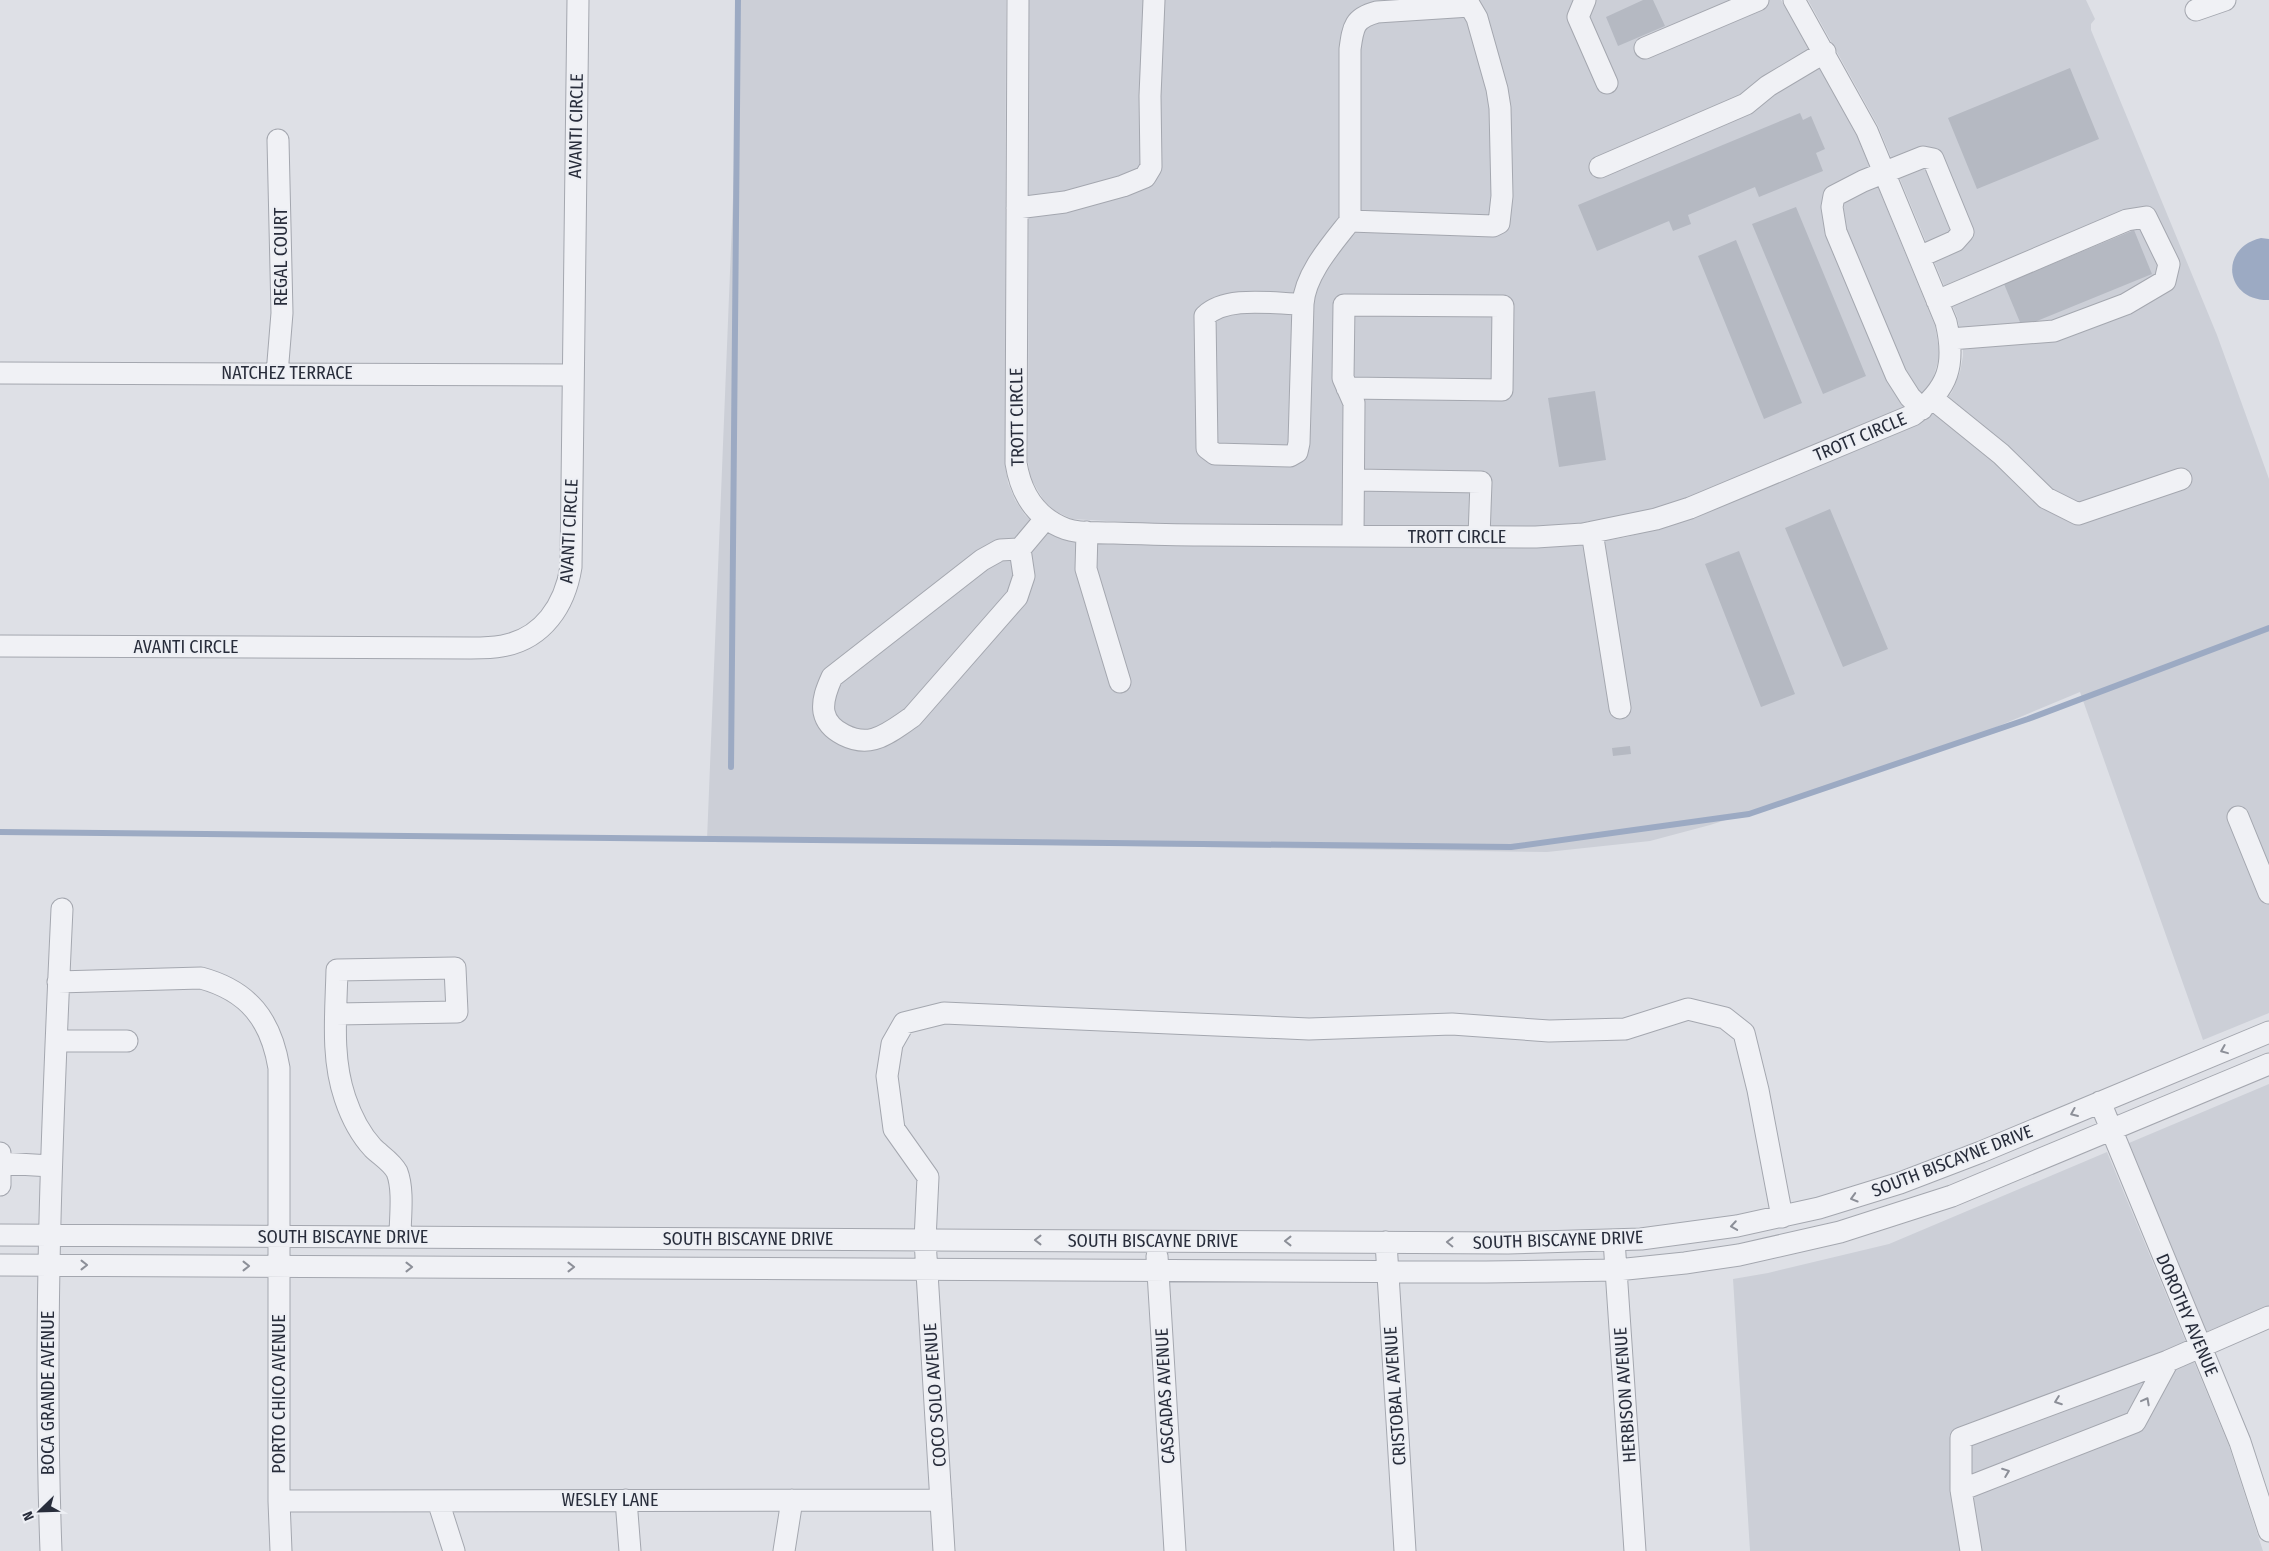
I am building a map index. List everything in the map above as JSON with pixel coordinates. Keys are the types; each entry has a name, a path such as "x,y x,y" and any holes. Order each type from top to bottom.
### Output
{"street":[{"name":"AVANTI CIRCLE","path":"0,646 471,648 502,646 523,640 539,630 554,614 568,585 571,567 578,0"},
{"name":"TROTT CIRCLE","path":"1018,0 1016,463 1019,481 1025,496 1035,509 1046,518 1067,529 1087,532 1479,537 1536,537 1592,532 1633,525 1690,508 1913,415 1928,404"},
{"path":"1017,208 1065,202 1123,186 1145,177 1151,167 1150,96 1154,0"},
{"path":"1585,0 1578,17 1607,83"},
{"path":"1645,48 1720,7 1758,0"},
{"path":"1794,0 1825,52 1867,131 1937,301 1950,339 1952,355 1949,369 1941,389 1928,404"},
{"path":"2196,10 2225,0"},
{"path":"1303,304 1228,303 1213,308 1205,316 1207,448 1214,454 1290,456 1297,452 1299,443 1304,295 1320,261 1350,221 1350,48 1353,29 1359,20 1376,6 1470,6 1477,18 1497,89 1500,108 1502,196 1499,223 1493,226 1350,221"},
{"path":"1600,167 1746,104 1768,86 1825,52"},
{"name":"REGAL COURT","path":"277,374 282,313 278,140"},
{"path":"1919,257 1955,241 1963,232 1934,160 1923,157 1834,196 1832,207 1836,232 1896,376 1910,397 1928,404 2001,454 2046,498 2078,514 2181,479"},
{"path":"1937,301 2127,220 2146,218 2169,264 2165,281 2126,304 2054,331 1950,339"},
{"path":"1347,388 1502,390 1503,306 1344,305 1343,378 1347,388 1354,403 1353,536"},
{"name":"NATCHEZ TERRACE","path":"0,373 573,375"},
{"path":"1354,480 1481,482 1479,537"},
{"path":"1020,550 1000,550 982,560 832,677 825,694 824,713 836,730 853,739 873,739 890,732 912,717 1017,597 1024,576 1020,550 1046,518"},
{"path":"1087,532 1086,569 1120,682"},
{"path":"1592,532 1620,708"},
{"path":"2238,818 2269,893"},
{"name":"BOCA GRANDE AVENUE","path":"51,1551 48,1486 48,1235 62,909"},
{"path":"336,1014 457,1012 455,968 337,970 336,1014 336,1067 357,1126 396,1172 399,1184 400,1237"},
{"name":"PORTO CHICO AVENUE","path":"58,982 201,978 218,982 253,1006 266,1024 275,1046 279,1068 279,1501 281,1551"},
{"name":"COCO SOLO AVENUE","path":"944,1551 925,1240 928,1177 894,1129 887,1076 892,1044 904,1022 944,1013 1309,1029 1452,1024 1549,1031 1626,1029 1688,1010 1725,1018 1744,1033 1758,1090 1782,1217"},
{"name":"SOUTH BISCAYNE DRIVE","path":"0,1235 1563,1243 1614,1240 1697,1231 1782,1217 1862,1196 1900,1183 2269,1032"},
{"path":"57,1041 127,1041"},
{"name":"SOUTH BISCAYNE DRIVE","path":"0,1265 1387,1272 1617,1270 1739,1255 1840,1232 1952,1196 2269,1064"},
{"name":"DOROTHY AVENUE","path":"2100,1102 2240,1442 2269,1531"},
{"path":"0,1153 0,1185"},
{"path":"0,1163 51,1166"},
{"name":"HERBISON AVENUE","path":"1614,1240 1635,1551"},
{"name":"CASCADAS AVENUE","path":"1156,1241 1175,1551"},
{"name":"CRISTOBAL AVENUE","path":"1386,1242 1405,1551"},
{"path":"1971,1551 1961,1490 1961,1438 2168,1361 2269,1317"},
{"path":"1961,1490 2135,1422 2168,1361"},
{"path":"626,1500 630,1551"},
{"path":"784,1551 792,1500"},
{"name":"WESLEY LANE","path":"279,1501 941,1500"},
{"path":"438,1501 454,1551"}],"shaded area":[{"path":"741,0 1006,0 1005,464 1008,483 1015,500 1025,515 1040,528 1061,539 1077,542 1157,545 1535,548 1583,545 1627,537 1694,518 1917,425 1939,408 1952,392 1960,372 1963,356 1963,343 1957,317 1878,126 1808,0 2086,0 2095,19 2091,24 2091,30 2217,335 2269,479 2269,1013 2203,1040 2080,692 1939,751 1710,825 1650,841 1547,852 707,840"},
{"path":"1029,0 1781,0 1857,136 1935,326 1940,355 1931,385 1922,396 1908,406 1687,498 1654,509 1582,523 1537,526 1160,524 1072,519 1055,511 1044,501 1030,477 1028,461"},
{"path":"2269,1084 2269,1306 2206,1332 2129,1143"},
{"path":"2107,1152 2229,1446 2263,1551 1750,1551 1733,1279 1768,1273 1889,1244"}],"water":[{"path":"2261,238 2269,239 2269,300 2254,298 2243,292 2236,283 2232,273 2233,262 2238,252 2247,244"}],"building":[{"path":"1643,0 1653,0 1665,26 1618,46 1606,17"},
{"path":"2070,68 2099,139 1977,189 1948,118"},
{"path":"1800,113 1803,120 1811,116 1825,149 1816,153 1823,171 1759,197 1755,187 1688,215 1691,224 1673,231 1669,221 1597,251 1578,205"},
{"path":"1796,207 1866,376 1823,394 1752,224"},
{"path":"2134,230 2152,274 2022,327 2004,284"},
{"path":"1736,240 1802,403 1764,419 1698,256"},
{"path":"1595,391 1606,460 1559,467 1548,398"},
{"path":"1830,509 1888,649 1843,667 1785,528"},
{"path":"1739,551 1795,694 1761,707 1705,564"},
{"path":"1630,746 1631,754 1613,756 1612,748"}],"waterway":[{"path":"731,767 738,0"},
{"path":"0,832 1511,847 1749,814 2028,719 2269,628"}]}
